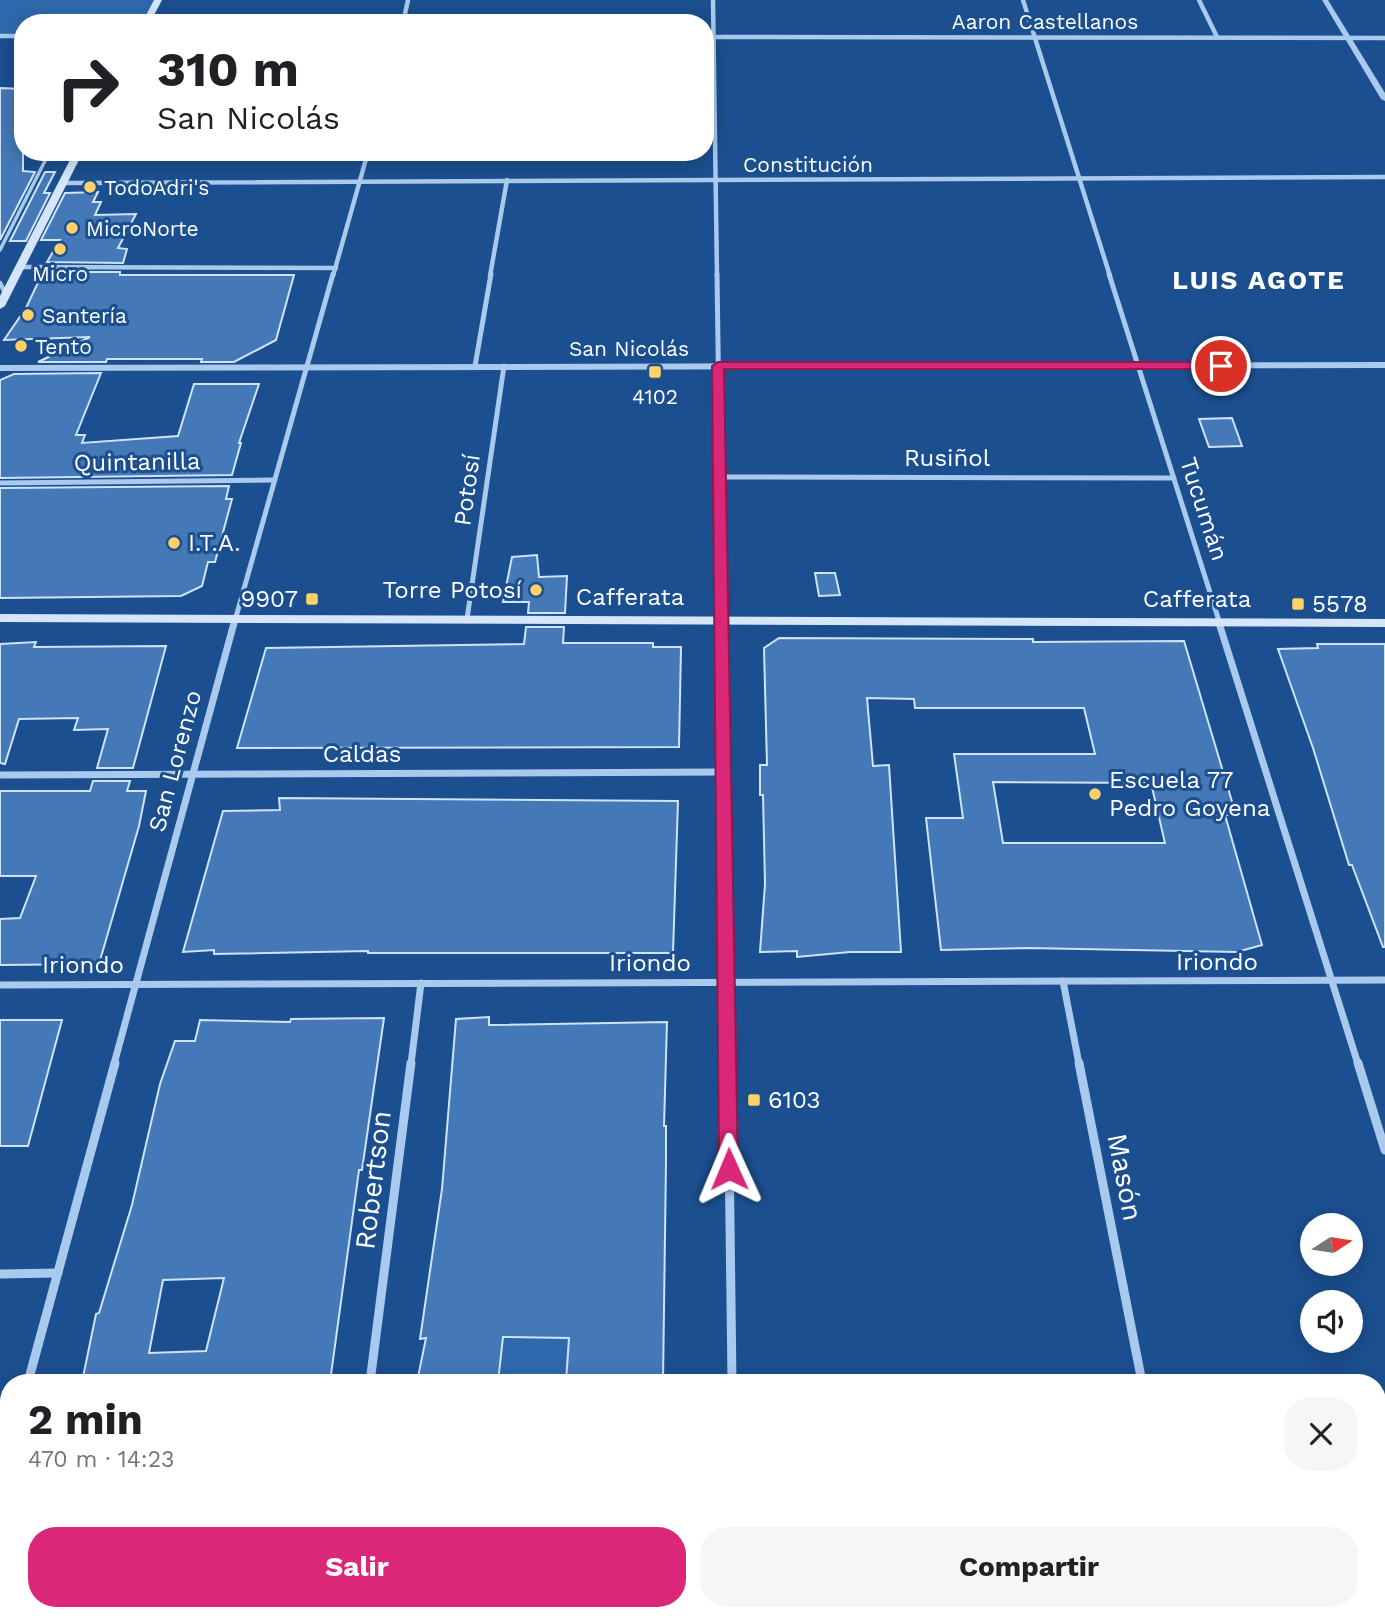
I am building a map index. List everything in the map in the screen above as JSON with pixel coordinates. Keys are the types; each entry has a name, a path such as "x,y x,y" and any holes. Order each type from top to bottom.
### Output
{"main road":[{"path":"0,306 75,161"},
{"name":"Cafferata","path":"0,618 1385,622"}],"street":[{"name":"Tucumán","path":"1023,0 1385,1150"},
{"path":"1199,0 1217,37"},
{"path":"1325,0 1385,99"},
{"name":"Aaron Castellanos","path":"714,37 1385,37"},
{"path":"714,37 732,1374"},
{"name":"San Lorenzo","path":"30,1374 235,620 366,161"},
{"name":"Constitución","path":"64,183 1385,177"},
{"path":"475,366 507,180"},
{"path":"20,267 336,268"},
{"name":"San Nicolás","path":"0,368 1385,365"},
{"name":"Potosí","path":"467,620 504,366"},
{"name":"Rusiñol","path":"719,477 1174,478"},
{"name":"Quintanilla","path":"0,483 275,480"},
{"name":"Caldas","path":"0,775 723,772"},
{"name":"Iriondo","path":"0,985 1385,980"},
{"name":"Masón","path":"1063,981 1140,1374"},
{"name":"Robertson","path":"371,1374 421,983"},
{"path":"0,1274 58,1273"}],"lane":[{"path":"0,250 45,161"},
{"path":"0,283 6,295"}],"shaded area":[{"path":"0,0 158,0 151,14 14,14 14,36 0,36"},
{"path":"503,1337 569,1338 567,1374 499,1374"}],"building":[{"path":"0,88 14,89 14,161 23,161 23,171 35,172 0,240"},
{"path":"45,172 55,172 44,193 50,193 26,241 10,241"},
{"path":"98,192 93,202 101,202 95,215 136,214 118,248 127,249 123,263 47,262 60,240 41,240 65,193"},
{"path":"43,272 294,275 276,340 234,362 201,362 202,359 107,359 106,362 38,362 90,337 4,340 26,308"},
{"path":"101,373 76,435 85,435 82,443 178,436 194,384 259,384 239,443 232,475 0,478 0,380 14,374"},
{"path":"1232,418 1242,446 1209,447 1199,419"},
{"path":"229,486 226,499 232,499 215,562 208,562 202,586 181,596 0,598 0,488"},
{"name":"Torre Potosí","path":"537,555 539,577 567,576 565,613 528,613 529,602 503,602 512,557"},
{"path":"815,573 835,573 840,595 819,596"},
{"path":"526,627 564,627 563,643 653,643 653,647 681,647 679,747 237,748 266,648 524,644"},
{"path":"779,638 1033,639 1033,642 1184,641 1236,815 1225,815 1262,945 1237,952 1027,948 941,950 926,818 963,818 954,754 1095,754 1084,708 915,708 914,699 867,698 873,766 889,765 901,952 850,952 797,957 797,951 760,952 765,884 760,765 767,765 764,648","holes":["993,782 1151,783 1165,843 1003,843"]},
{"path":"36,642 34,647 166,646 133,768 97,768 108,729 74,730 78,718 19,719 5,764 0,763 0,644"},
{"path":"1317,644 1385,644 1385,947 1352,865 1349,865 1313,748 1278,649 1318,648"},
{"path":"93,781 130,781 127,791 146,791 139,826 99,964 0,965 0,919 20,918 36,876 0,876 0,791 90,791"},
{"path":"279,798 678,801 673,953 183,952 223,811 280,810"},
{"path":"489,1017 489,1025 667,1022 663,1374 567,1374 569,1338 503,1337 499,1374 419,1374 426,1338 420,1339 442,1189 456,1019"},
{"path":"384,1018 362,1170 359,1170 331,1374 84,1374 96,1314 99,1313 132,1205 160,1084 175,1041 195,1041 200,1020 290,1022 291,1019","holes":["224,1278 206,1351 149,1353 163,1280"]},
{"path":"0,1020 62,1020 28,1146 0,1146"}],"place":[{"name":"TodoAdri's","path":"90,187"},
{"name":"MicroNorte","path":"72,228"},
{"name":"Micro","path":"60,249"},
{"name":"Santería","path":"28,315"},
{"name":"Tento","path":"21,346"},
{"name":"4102","path":"655,372"},
{"name":"I.T.A.","path":"174,543"},
{"name":"Torre Potosí","path":"536,590"},
{"name":"9907","path":"312,599"},
{"name":"5578","path":"1298,604"},
{"name":"Escuela 77 Pedro Goyena","path":"1095,794"},
{"name":"6103","path":"754,1100"}],"district":[{"name":"LUIS AGOTE","path":"1259,280"}],"route":[{"path":"729,1169 718,366 1221,366"}]}
